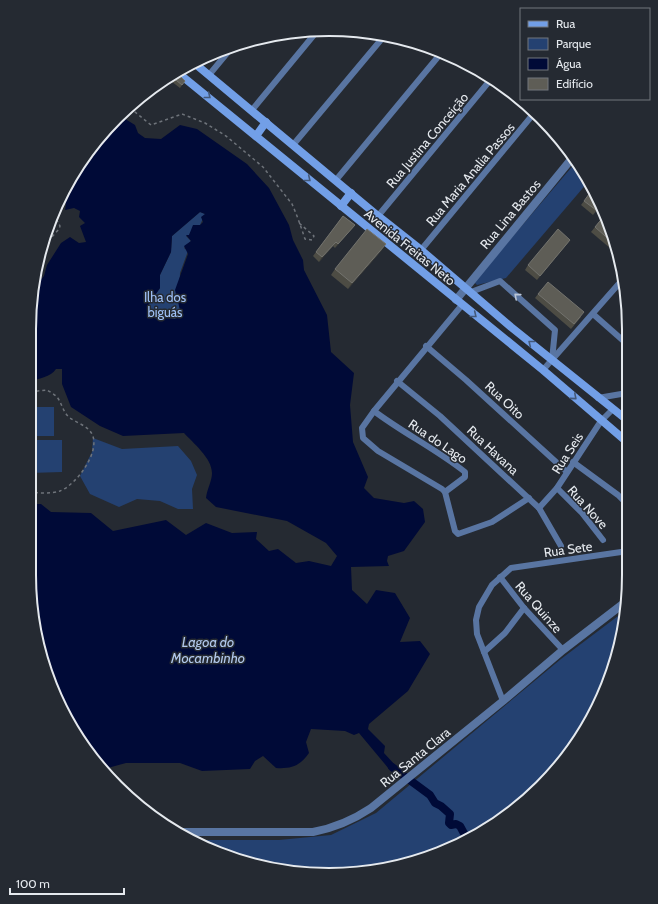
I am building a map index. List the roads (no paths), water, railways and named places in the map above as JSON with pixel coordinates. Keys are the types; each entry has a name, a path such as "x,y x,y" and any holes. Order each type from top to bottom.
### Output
{"main road":[{"name":"Avenida Freitas Neto","path":"198,66 598,398 622,416"},
{"name":"Avenida Freitas Neto","path":"182,75 459,303 543,370 622,438"},
{"path":"256,136 266,122"},
{"path":"341,206 351,193"}],"street":[{"path":"252,110 312,37"},
{"path":"293,145 379,41"},
{"path":"209,75 225,55"},
{"path":"336,180 438,57"},
{"name":"Rua Justina Conceição","path":"378,216 488,83"},
{"name":"Rua Maria Analia Passos","path":"421,250 531,117"},
{"name":"Rua Lina Bastos","path":"459,303 468,289 569,162"},
{"path":"468,289 500,282 555,330 552,360"},
{"path":"543,370 618,285"},
{"path":"459,303 374,411 362,428 361,433 365,442 437,485 445,492 455,531 458,534 492,522 529,498"},
{"path":"593,314 622,340"},
{"name":"Rua Oito","path":"426,346 466,380 567,472"},
{"name":"Rua Havana","path":"397,381 440,416 539,508 561,546"},
{"path":"598,398 622,394"},
{"name":"Rua Seis","path":"539,508 557,488 601,421 613,409"},
{"name":"Rua do Lago","path":"374,411 416,439 443,454 465,472 466,477 445,492"},
{"path":"573,462 622,499"},
{"name":"Rua Nove","path":"557,488 582,513 603,540"},
{"name":"Rua Sete","path":"500,578 511,568 622,552"},
{"path":"500,578 492,585 479,607 476,620 477,634 503,701"},
{"name":"Rua Quinze","path":"500,578 524,608 563,650"},
{"name":"Rua Santa Clara","path":"188,832 313,832 344,823 371,808 503,701 563,650 620,606"},
{"path":"484,652 505,633 524,608"}],"water":[{"name":"Lagoa do Mocambinho","path":"125,119 135,125 138,133 145,138 161,139 180,125 197,129 247,164 269,188 289,225 293,240 303,260 304,270 327,315 331,352 354,373 350,405 353,442 368,477 364,488 374,498 404,503 414,501 423,509 425,522 404,551 388,556 387,561 389,566 351,567 352,590 367,604 376,590 395,593 410,618 400,642 420,641 430,654 408,691 369,724 368,729 385,746 384,753 395,765 389,769 359,733 354,735 345,731 311,729 306,742 309,753 299,764 291,767 276,768 263,756 255,761 250,769 202,771 180,763 126,763 109,768 85,738 75,722 58,687 46,651 42,632 36,575 36,504 41,504 51,512 91,513 113,531 166,520 186,535 206,523 232,533 257,532 256,539 269,551 278,549 296,563 309,561 331,566 337,556 326,543 287,521 216,507 206,498 212,476 209,462 206,456 184,433 123,436 100,426 71,407 62,384 62,369 56,369 48,376 36,379 36,329 41,280 44,276 47,265 61,243 70,237 79,243 86,242 80,226 85,223 79,217 80,211 74,208 65,210 66,204 64,203 66,199 85,166 109,136","holes":["200,212 205,214 201,217 203,222 200,225 193,225 189,235 186,235 191,241 184,246 188,254 175,290 181,314 175,319 151,316 149,304 160,288 160,275 171,252 172,236"]}],"waterway":[{"path":"392,767 430,795 435,803 450,814 449,823 451,825 456,824 460,826 465,835"}],"park label":[{"name":"Ilha dos biguás","path":"165,304"}]}
